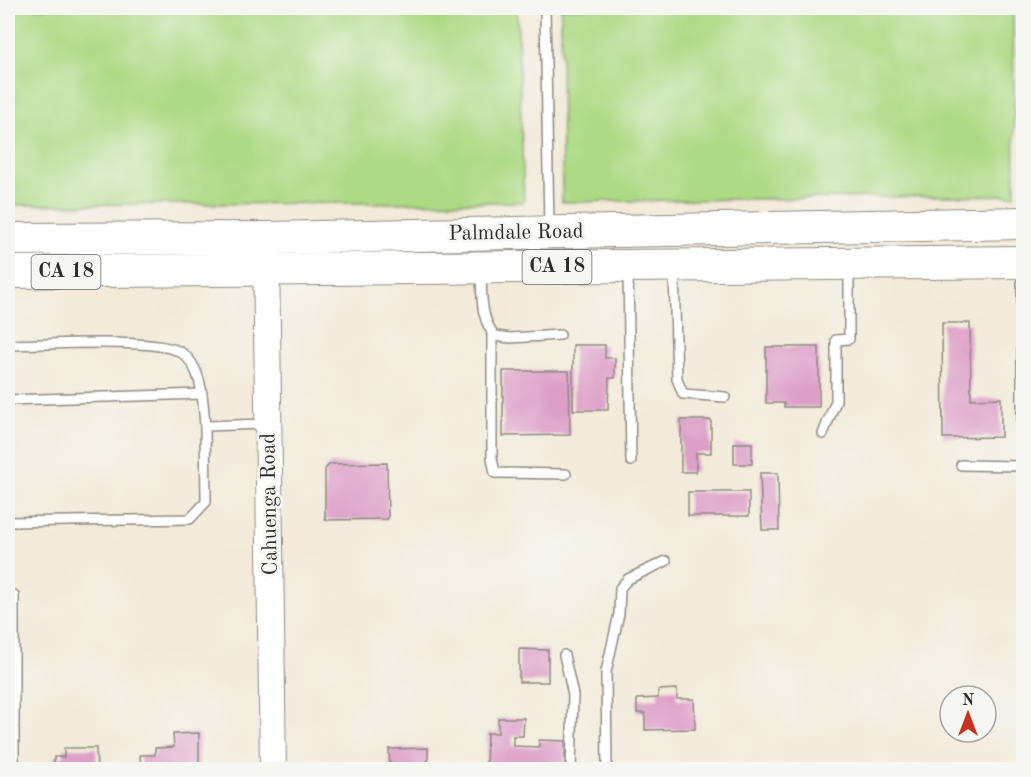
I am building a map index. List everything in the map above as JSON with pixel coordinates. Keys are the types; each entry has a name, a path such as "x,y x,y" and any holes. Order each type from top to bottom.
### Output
{"highway":[{"name":"Palmdale Road","path":"8,240 265,238 1023,223"},
{"name":"Palmdale Road","path":"8,272 266,272 1023,262"}],"street":[{"name":"Cahuenga Road","path":"265,238 273,770"}],"lane":[{"path":"546,8 549,232"},
{"path":"961,465 1021,464 1023,262"},
{"path":"823,434 836,401 836,340 849,339 849,264"},
{"path":"674,266 677,379 683,394 725,397"},
{"path":"628,267 631,461"},
{"path":"481,268 482,303 486,324 495,336 511,338 560,335"},
{"path":"492,333 492,458 495,473 566,474"},
{"path":"8,345 145,344 181,352 194,368 202,394 205,426 206,502 190,519 8,522"},
{"path":"8,400 202,394"},
{"path":"205,426 268,424"},
{"path":"607,770 606,672 619,614 620,588 628,579 666,561"},
{"path":"14,595 14,770"},
{"path":"564,655 573,695 571,770"}],"green space":[{"path":"8,8 517,8 524,202 8,205"},
{"path":"561,8 1013,8 1015,195 562,202"}],"building":[{"path":"942,323 970,323 971,399 1001,398 1001,437 943,438"},
{"path":"573,345 605,345 605,358 615,358 615,378 609,378 608,410 573,410"},
{"path":"766,347 819,347 819,407 784,407 784,403 766,403"},
{"path":"503,371 569,371 570,435 503,436"},
{"path":"681,420 711,420 711,453 696,453 696,472 681,472"},
{"path":"734,443 752,443 752,464 734,464"},
{"path":"387,463 388,519 325,520 325,469 330,464"},
{"path":"760,473 778,473 779,530 762,530"},
{"path":"688,492 749,492 749,516 688,516"},
{"path":"519,649 548,650 548,682 519,682"},
{"path":"677,689 677,699 694,699 695,729 645,730 645,713 637,713 637,699 658,698 658,690"},
{"path":"498,718 524,718 523,736 513,736 513,746 539,747 539,740 565,741 565,770 486,768 487,733 498,733"},
{"path":"199,733 199,770 141,770 140,755 155,755 155,748 174,747 173,734"},
{"path":"64,748 96,748 97,770 54,770 54,757 64,757"},
{"path":"428,748 428,770 390,770 389,749"}]}
